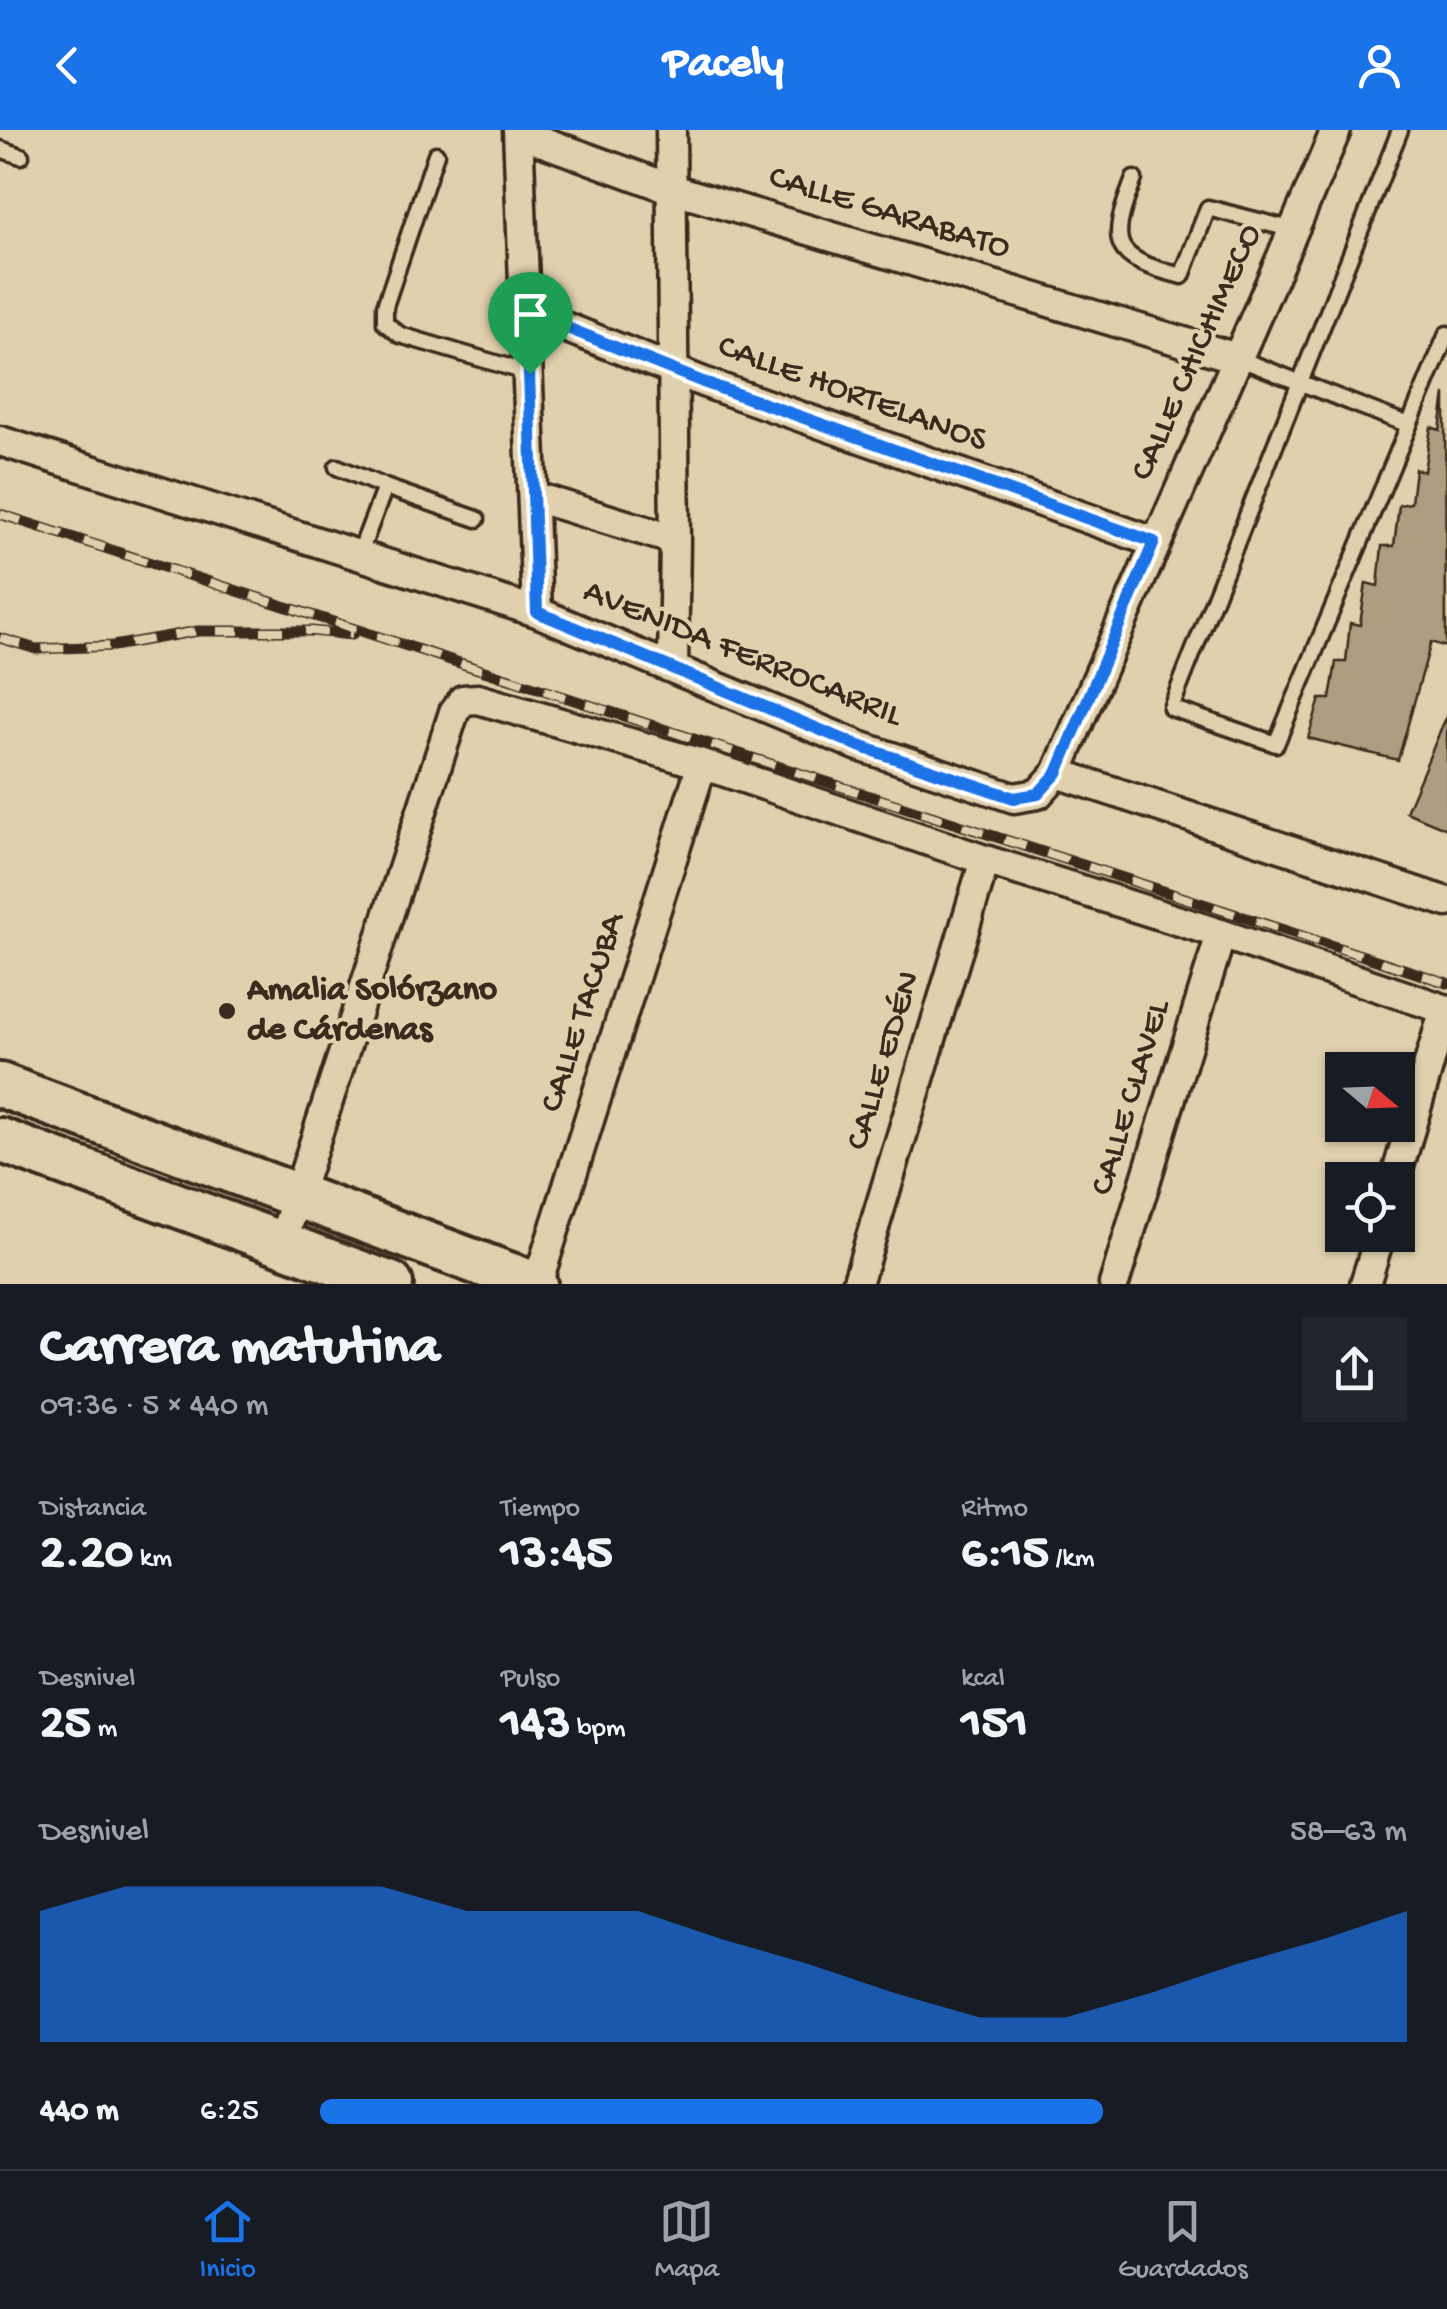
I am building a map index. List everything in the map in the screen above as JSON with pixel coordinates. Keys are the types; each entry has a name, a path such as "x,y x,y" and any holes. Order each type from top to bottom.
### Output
{"main road":[{"path":"0,1086 536,1284"},
{"path":"0,1140 391,1284"}],"street":[{"path":"670,130 673,667"},
{"name":"CALLE CHICHIMECO","path":"1057,773 1154,542 1240,359 1336,130"},
{"path":"518,131 537,612"},
{"name":"CALLE GARABATO","path":"518,131 672,189 1240,359"},
{"name":"CALLE HORTELANOS","path":"527,312 674,370 1154,542"},
{"name":"AVENIDA FERROCARRIL","path":"0,441 537,612 859,746 1014,798 1038,794 1057,773"},
{"path":"535,497 675,540"},
{"path":"282,1242 454,712 463,700 478,699 702,764 1446,1009 1401,1162"},
{"name":"CALLE TACUBA","path":"536,1284 702,764"},
{"path":"1057,773 1447,902"},
{"name":"CALLE EDÉN","path":"857,1284 985,860"},
{"name":"CALLE CLAVEL","path":"1114,1284 1221,934"},
{"path":"1366,1284 1375,1252"}],"lane":[{"path":"1400,130 1171,708 1276,744 1447,334"},
{"path":"0,149 21,156"},
{"path":"436,154 385,306 385,323 400,334 530,374"},
{"path":"1134,179 1117,222 1121,246 1134,260 1154,268 1182,276 1208,208 1294,230"},
{"path":"1240,359 1409,424"},
{"path":"337,467 477,520"},
{"path":"359,555 385,488"}],"building":[{"path":"1445,394 1446,647 1431,642 1398,760 1308,738 1320,699 1330,699 1336,662 1346,662 1350,623 1360,625 1366,583 1378,586 1382,546 1394,546 1399,505 1411,503 1415,469 1424,471 1431,427 1440,430"},
{"path":"1447,715 1447,829 1406,812"}],"railway":[{"path":"0,514 1447,983"},
{"path":"0,638 36,649 113,646 198,631 352,635"}],"place":[{"name":"Amalia Solórzano de Cárdenas","path":"227,1011"}],"route":[{"path":"527,312 703,382 1154,542 1057,773 1038,794 1014,798 859,746 537,612 530,374 527,312"}]}
